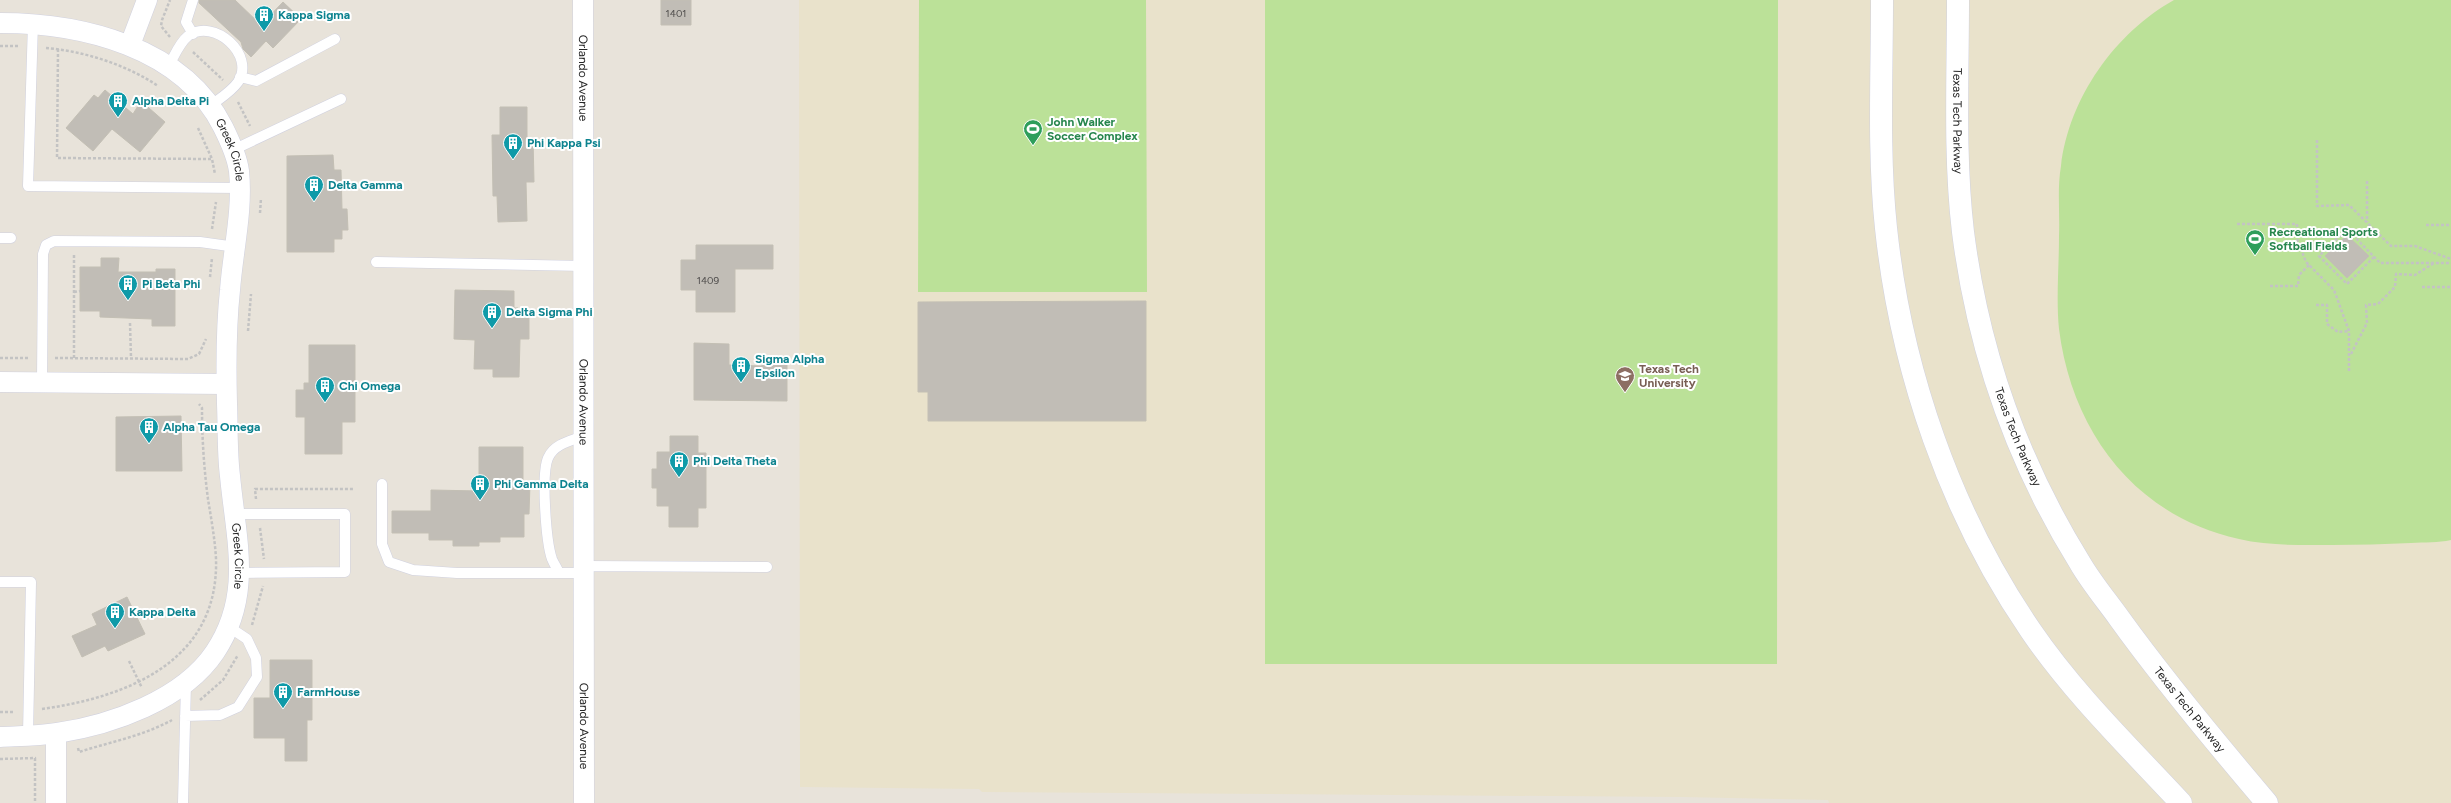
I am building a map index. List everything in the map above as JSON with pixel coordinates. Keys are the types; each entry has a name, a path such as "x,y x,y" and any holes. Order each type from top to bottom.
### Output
{"main road":[{"path":"1882,0 1882,147 1886,227 1898,308 1922,402 1952,484 1985,552 2032,632 2077,691 2181,803"},
{"name":"Texas Tech Parkway","path":"1958,0 1959,187 1963,233 1971,282 1982,329 1996,383 2014,433 2033,479 2081,566 2169,685 2267,803"}],"street":[{"path":"130,44 147,0"},
{"name":"Orlando Avenue","path":"583,0 584,803"},
{"name":"Greek Circle","path":"0,23 33,23 86,32 130,44 168,67 192,84 217,116 233,150 239,168 240,188 236,247 230,288 226,384 230,475 240,558 240,573 238,595 229,627 214,654 186,681 168,695 131,714 56,734 0,737"},
{"path":"0,382 226,384"},
{"path":"56,734 56,803"}],"lane":[{"path":"193,0 186,22 193,34"},
{"path":"33,23 28,186 240,188"},
{"path":"168,67 182,44 193,34 205,32 220,34 232,44 240,54 242,68 239,81 210,106"},
{"path":"240,77 256,81 335,39"},
{"path":"233,150 341,99"},
{"path":"0,238 11,238"},
{"path":"42,382 44,254 46,245 54,241 74,241 210,244 236,247"},
{"path":"376,262 584,266"},
{"path":"560,573 552,558 546,523 545,488 548,458 559,445 584,436"},
{"path":"382,484 382,544 389,562 413,570 450,573 560,573 584,569 767,567"},
{"path":"235,514 345,514 346,572 240,573"},
{"path":"0,582 31,582 28,735"},
{"path":"185,716 220,715 238,707 257,677 256,658 247,639 229,627"},
{"path":"183,803 186,681"}],"path":[{"path":"0,46 58,49 88,56 129,70 161,87"},
{"path":"58,49 57,158 212,159"},
{"path":"196,124 212,159 216,188 209,255 212,256 210,279"},
{"path":"2316,140 2317,206 2349,205 2391,246 2415,246 2451,259"},
{"path":"2367,181 2367,223"},
{"path":"2237,224 2297,224 2297,239 2309,265 2334,290 2349,331 2349,371"},
{"path":"2426,225 2451,225"},
{"path":"2374,257 2347,284 2319,256 2346,229 2374,257 2380,263 2451,263"},
{"path":"74,241 74,358"},
{"path":"2349,356 2367,323 2366,305 2378,304 2395,287 2396,274 2415,275 2434,263"},
{"path":"2270,286 2298,286 2299,276 2309,265"},
{"path":"2422,287 2451,287"},
{"path":"74,292 80,291"},
{"path":"2316,305 2327,305 2327,324 2338,332 2349,331"},
{"path":"130,323 131,358"},
{"path":"0,358 188,359 199,354 206,342 206,336"},
{"path":"0,712 28,711 77,704 114,693 140,682 173,661 187,646 205,617 214,585 216,559 205,469 202,408 198,403 192,403"},
{"path":"129,661 150,704"},
{"path":"0,759 35,758 35,803"}],"shaded area":[{"name":"Texas Tech University","path":"799,0 2451,0 2451,803 1829,803 1828,800 1682,797 982,792 979,789 800,787"}],"green space":[{"name":"John Walker Soccer Complex","path":"919,0 1146,0 1147,292 918,292"},
{"path":"1265,0 1778,0 1777,664 1265,664"},
{"name":"Recreational Sports Softball Fields","path":"2174,0 2451,0 2451,540 2391,544 2309,545 2273,544 2239,539 2202,528 2169,511 2140,490 2115,464 2094,435 2078,402 2066,367 2059,329 2059,192 2061,166 2066,141 2074,116 2085,92 2098,70 2114,49 2133,30"}],"building":[{"name":"Kappa Sigma","path":"199,0 235,0 261,25 283,2 301,19 273,48 266,41 251,57 243,49 241,42 199,3"},
{"path":"661,0 691,0 691,25 661,25"},
{"name":"Alpha Delta Pi","path":"105,90 133,114 141,101 165,122 140,152 112,129 93,151 66,128 94,95 98,98"},
{"name":"Phi Kappa Psi","path":"500,107 527,107 527,138 533,138 534,182 526,182 527,221 498,222 497,196 493,196 492,135 500,135"},
{"name":"Delta Gamma","path":"333,155 334,170 341,170 342,209 347,209 348,230 342,230 342,239 334,239 334,252 287,252 287,156"},
{"path":"2347,235 2369,256 2347,278 2325,256"},
{"path":"696,245 773,245 773,269 735,269 735,312 696,312 696,290 681,290 681,260 696,260"},
{"name":"Pi Beta Phi","path":"101,258 119,258 118,272 156,272 156,269 175,269 175,326 152,326 152,319 100,317 100,311 80,311 80,267 101,267"},
{"name":"Delta Sigma Phi","path":"455,290 514,291 514,308 518,308 518,318 529,318 529,339 520,339 519,377 493,377 493,369 474,369 475,340 454,339"},
{"path":"1146,301 1146,421 928,421 928,392 918,392 918,302"},
{"name":"Sigma Alpha Epsilon","path":"694,343 729,344 729,365 762,366 762,359 787,359 787,401 694,400"},
{"name":"Chi Omega","path":"309,345 355,345 355,422 342,422 342,454 305,454 305,417 296,417 296,390 304,390 304,383 309,383"},
{"name":"Alpha Tau Omega","path":"181,416 182,471 116,471 116,417"},
{"name":"Phi Delta Theta","path":"670,436 698,436 698,453 706,453 706,508 698,508 698,527 669,527 669,506 657,506 657,488 652,488 652,469 657,469 657,452 670,452"},
{"name":"Phi Gamma Delta","path":"479,447 523,447 523,484 530,484 529,514 524,514 524,537 500,537 500,542 479,542 479,546 453,546 453,540 429,540 429,533 392,533 392,511 431,511 431,490 479,491"},
{"name":"Kappa Delta","path":"127,597 145,634 108,651 105,646 82,657 72,636 97,625 92,614"},
{"name":"FarmHouse","path":"270,660 312,660 312,720 307,720 307,761 285,761 285,738 254,738 254,698 270,698"}],"place":[{"name":"Kappa Sigma","path":"264,32"},
{"name":"Alpha Delta Pi","path":"118,118"},
{"name":"John Walker Soccer Complex","path":"1033,146"},
{"name":"Phi Kappa Psi","path":"513,160"},
{"name":"Delta Gamma","path":"314,202"},
{"name":"Recreational Sports Softball Fields","path":"2255,256"},
{"name":"Pi Beta Phi","path":"128,301"},
{"name":"Delta Sigma Phi","path":"492,329"},
{"name":"Sigma Alpha Epsilon","path":"741,383"},
{"name":"Texas Tech University","path":"1625,393"},
{"name":"Chi Omega","path":"325,403"},
{"name":"Alpha Tau Omega","path":"149,444"},
{"name":"Phi Delta Theta","path":"679,478"},
{"name":"Phi Gamma Delta","path":"480,501"},
{"name":"Kappa Delta","path":"115,629"},
{"name":"FarmHouse","path":"283,709"}]}
